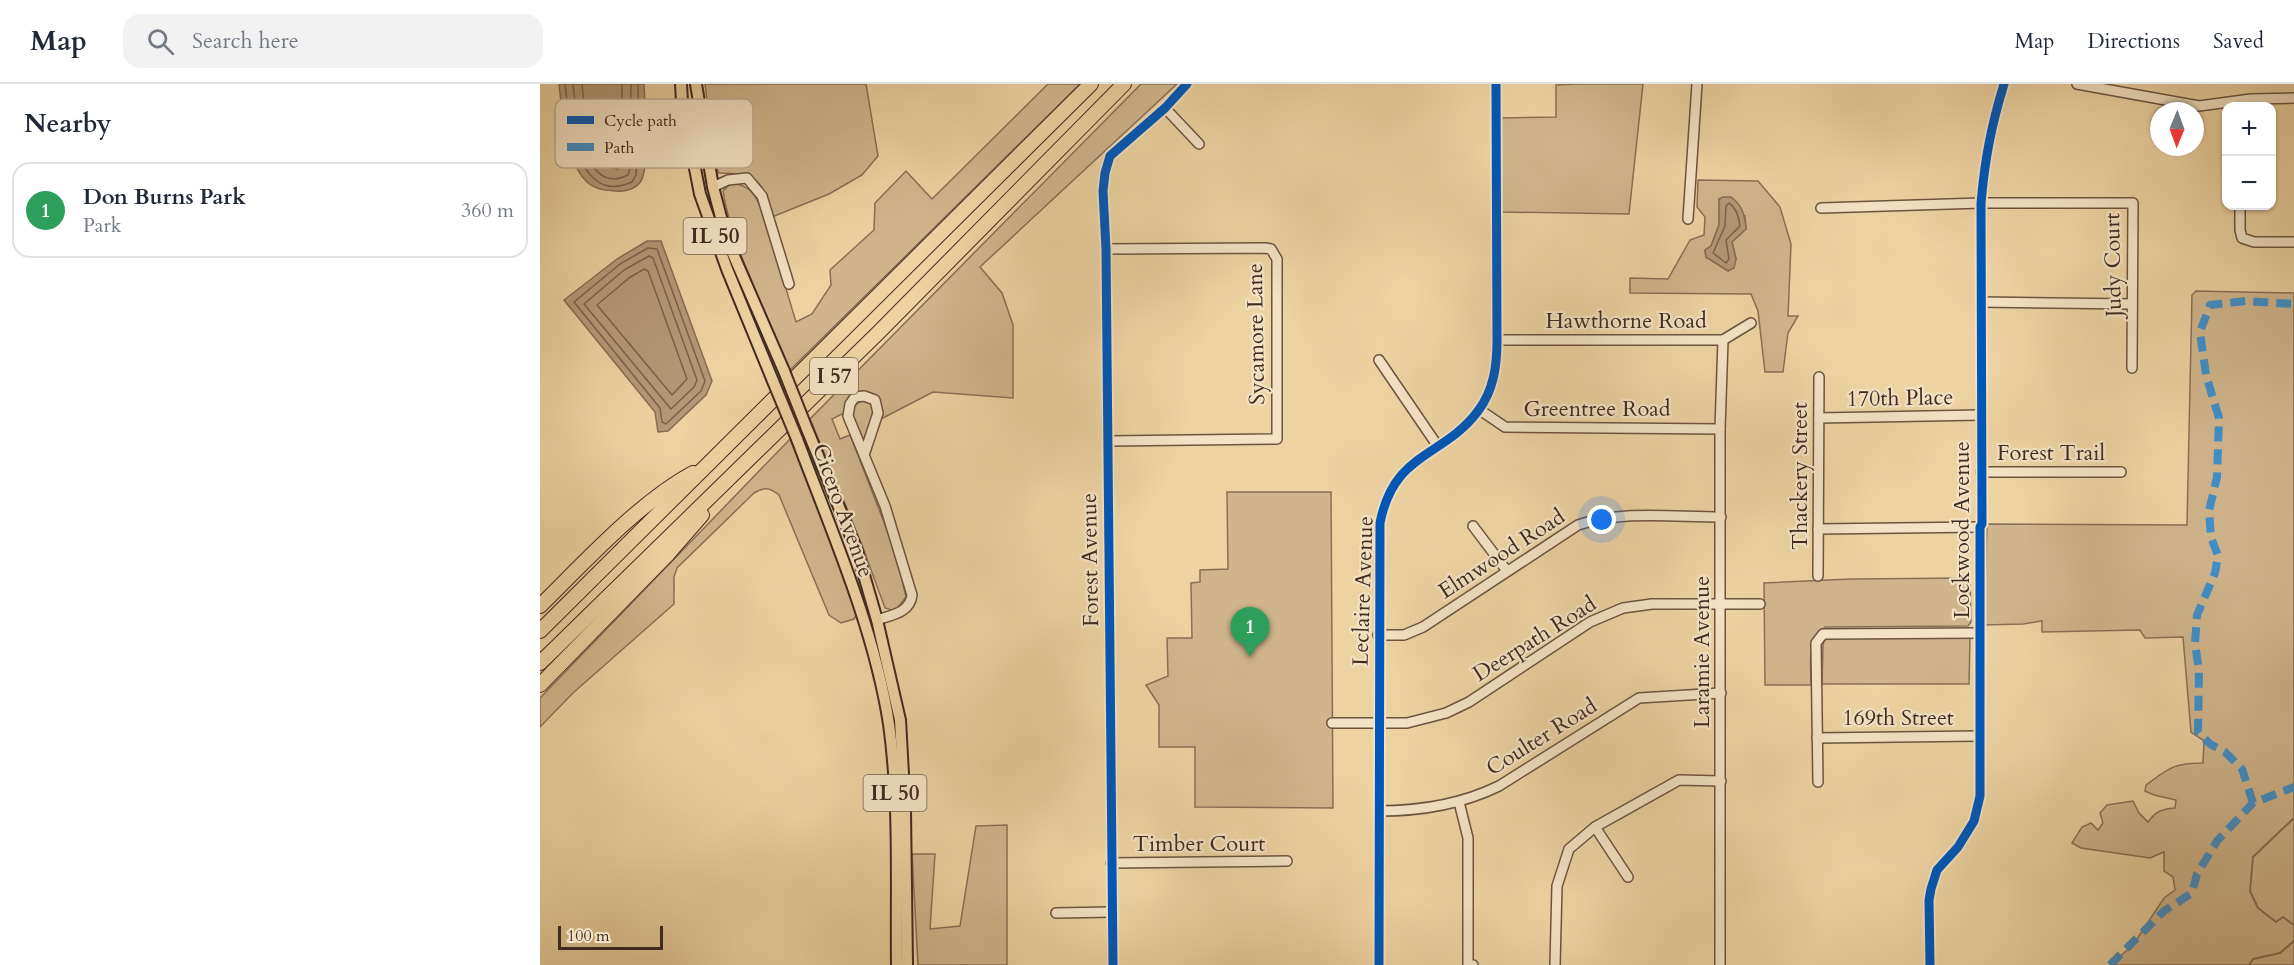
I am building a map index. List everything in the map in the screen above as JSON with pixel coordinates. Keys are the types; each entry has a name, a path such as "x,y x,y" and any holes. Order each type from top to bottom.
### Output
{"highway":[{"name":"I 57","path":"540,631 1091,84"},
{"name":"I 57","path":"540,663 878,333 1124,84"},
{"path":"540,687 668,554 779,429"},
{"path":"540,606 628,522 677,482 706,467"}],"main road":[{"name":"Cicero Avenue","path":"681,84 682,99"},
{"name":"Cicero Avenue","path":"696,84 698,99"},
{"name":"Cicero Avenue","path":"695,168 700,194 727,269 834,536 864,625 888,723 894,773 897,965"},
{"name":"Cicero Avenue","path":"710,168 727,240 784,371 857,551 877,620 900,720 905,810 907,965"},
{"path":"864,625 877,620"}],"street":[{"path":"1187,84 1165,108 1199,144"},
{"name":"Leclaire Avenue","path":"1379,965 1378,533 1382,512 1398,478 1413,463 1458,432 1480,410 1494,379 1497,340 1496,84"},
{"path":"1688,219 1697,84"},
{"name":"Lockwood Avenue","path":"1930,965 1929,900 1931,889 1937,870 1958,847 1974,821 1980,796 1982,203 1984,159 2004,84"},
{"path":"2077,84 2199,106 2222,104"},
{"path":"2254,102 2294,99"},
{"name":"Forest Avenue","path":"1113,965 1106,249 1103,191 1110,156 1165,108"},
{"path":"713,187 728,180 747,178 762,196 789,284"},
{"path":"1821,208 1982,203"},
{"name":"Judy Court","path":"1982,203 2133,203 2132,368"},
{"path":"2240,210 2242,238 2254,242 2294,242"},
{"name":"Sycamore Lane","path":"1106,249 1264,248 1271,249 1277,259 1277,439 1108,441"},
{"path":"1981,302 2132,304"},
{"name":"Hawthorne Road","path":"1497,340 1723,340 1751,322"},
{"name":"Laramie Avenue","path":"1720,965 1720,429 1723,340"},
{"path":"1379,360 1437,445"},
{"name":"Thackery Street","path":"1818,576 1819,377"},
{"path":"864,455 878,413 875,400 864,396 855,397 850,404 848,416 864,455 885,506 912,595 906,609 877,620"},
{"name":"Greentree Road","path":"1480,410 1505,427 1720,429"},
{"name":"170th Place","path":"1819,418 1981,415"},
{"name":"Forest Trail","path":"1981,472 2121,472"},
{"name":"Elmwood Road","path":"1378,635 1404,635 1415,632 1566,532 1596,519 1619,516 1721,517"},
{"path":"1473,526 1507,571"},
{"path":"1818,529 1980,527"},
{"name":"Deerpath Road","path":"1332,723 1417,722 1436,717 1457,708 1603,615 1623,608 1652,604 1760,604"},
{"path":"1818,782 1816,643 1823,634 1980,633"},
{"name":"Coulter Road","path":"1379,811 1420,810 1459,802 1499,786 1639,698 1721,693"},
{"name":"169th Street","path":"1817,738 1979,736"},
{"path":"1555,965 1558,876 1569,849 1595,827 1679,780 1721,781"},
{"path":"1459,802 1468,838 1468,965 1473,965"},
{"path":"1595,827 1628,877"},
{"name":"Timber Court","path":"1112,863 1287,861"},
{"path":"1056,913 1112,912"}],"shaded area":[{"path":"705,84 866,84 878,156 862,175 829,194 772,217 765,194 757,181 743,175 719,173 716,168 753,168 753,99 707,99"},
{"path":"1048,84 1080,84 790,370 742,259 723,191 731,183 742,186 753,194 759,203 796,322 812,314 831,285 830,270 874,230 875,203 906,171 932,199"},
{"path":"1141,84 1177,84 980,267 1002,293 1013,325 1013,398 933,392 881,419 881,406 877,397 866,392 854,395 845,406 844,413 832,419 840,439 850,435 896,553 906,597 895,611 885,608 862,545 810,419"},
{"path":"1643,84 1629,214 1502,212 1500,118 1556,117 1556,85"},
{"path":"1698,180 1758,181 1780,207 1791,244 1788,316 1798,316 1788,333 1783,372 1765,372 1758,311 1751,294 1630,293 1630,278 1668,279 1690,240 1704,235 1705,217 1697,207","holes":["1719,199 1745,216 1746,229 1732,242 1736,259 1728,271 1706,257 1705,250 1711,246 1719,225"]},
{"path":"2196,291 2294,293 2294,965 2110,965 2133,945 2164,898 2175,890 2173,877 2164,871 2164,852 2150,858 2081,848 2072,843 2082,827 2091,823 2098,830 2103,823 2100,813 2107,805 2133,801 2139,813 2148,822 2160,811 2175,808 2176,800 2145,791 2146,785 2160,774 2178,765 2203,763 2204,741 2191,732 2183,637 2145,638 2140,630 2042,632 2042,621 1984,625 1987,524 2187,525 2192,295"},
{"path":"864,400 869,401 876,410 864,444 853,418 854,405"},
{"path":"790,439 827,530 857,614 854,619 841,623 829,615 779,495 769,489 761,490 754,493 677,568 674,577 674,604 573,693 540,727 540,698"},
{"path":"1227,492 1331,492 1333,808 1195,807 1195,747 1159,747 1159,705 1146,685 1168,676 1167,638 1192,638 1191,583 1200,582 1200,570 1228,569"},
{"path":"1970,578 1971,622 1968,626 1825,627 1819,632 1812,646 1811,685 1765,685 1764,583 1851,579"},
{"path":"1970,637 1969,684 1822,684 1823,646 1824,641 1828,638"},
{"path":"1007,825 1007,965 918,965 912,854 935,854 930,929 960,926 976,826"}],"water":[{"path":"559,84 644,84 645,99 561,99"},
{"path":"577,168 644,168 641,181 636,186 623,191 600,189 593,186"},
{"path":"1731,197 1738,203 1744,215 1746,229 1732,242 1736,259 1734,268 1728,271 1706,257 1705,250 1711,246 1719,225 1719,199"},
{"path":"647,241 661,241 712,381 706,395 668,431 658,432 655,412 564,300 617,259"}],"waterway":[{"path":"2294,818 2253,857 2250,891 2258,908 2276,922 2283,917 2294,925"},
{"path":"2249,965 2253,959 2280,953 2294,941"}],"marked path":[{"path":"2253,803 2242,769 2225,752 2210,744 2198,732 2199,670 2195,644 2197,615 2215,573 2218,556 2211,537 2209,511 2217,477 2219,418 2206,375 2200,332 2210,305 2246,301 2294,304"},
{"path":"2110,965 2164,911 2192,893 2197,874 2217,841 2253,803 2294,787"}],"cycle path":[{"path":"1113,965 1106,249 1103,191 1110,156 1165,108 1187,84"},
{"path":"1379,965 1380,523 1387,499 1396,482 1408,468 1464,426 1478,411 1488,395 1494,377 1497,340 1496,84"},
{"path":"1930,965 1929,900 1931,889 1937,870 1958,847 1974,821 1980,796 1981,203 1989,143 2004,84"}],"place":[{"name":"Don Burns Park","path":"1250,657"}]}
